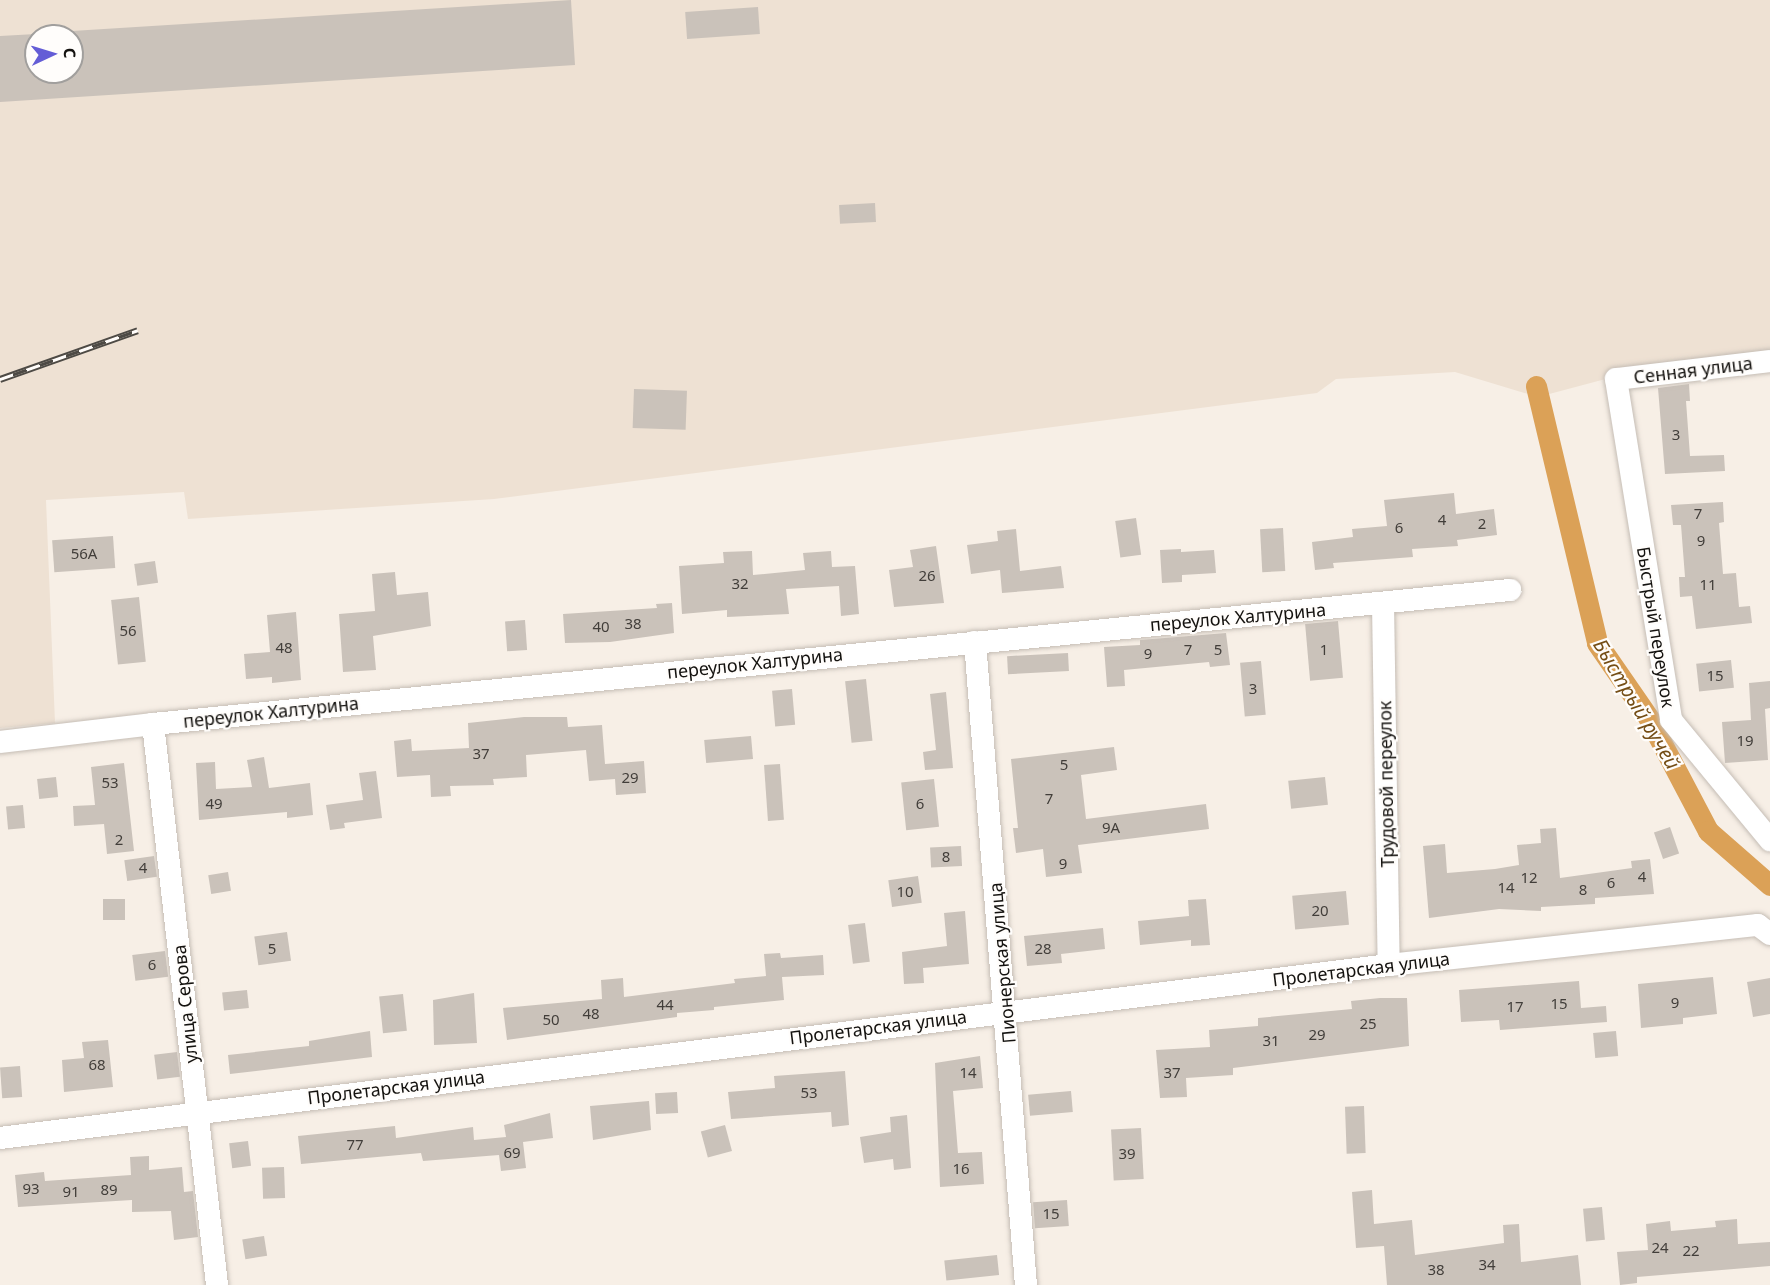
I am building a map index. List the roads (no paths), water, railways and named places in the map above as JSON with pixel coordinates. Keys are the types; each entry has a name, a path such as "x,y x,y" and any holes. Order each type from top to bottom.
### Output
{"street":[{"name":"Сенная улица","path":"1616,379 1770,361"},
{"name":"Быстрый переулок","path":"1616,379 1671,720 1770,840"},
{"name":"переулок Халтурина","path":"0,742 153,724 1510,590"},
{"name":"Трудовой переулок","path":"1383,603 1389,966"},
{"name":"Пионерская улица","path":"975,642 1026,1285"},
{"name":"улица Серова","path":"153,724 217,1285"},
{"name":"Пролетарская улица","path":"0,1138 1006,1011 1389,966 1764,930"}],"waterway":[{"name":"Быстрый ручей","path":"1536,386 1597,643 1648,717 1708,831 1770,885"}],"railway":[{"path":"0,379 138,330"}]}
